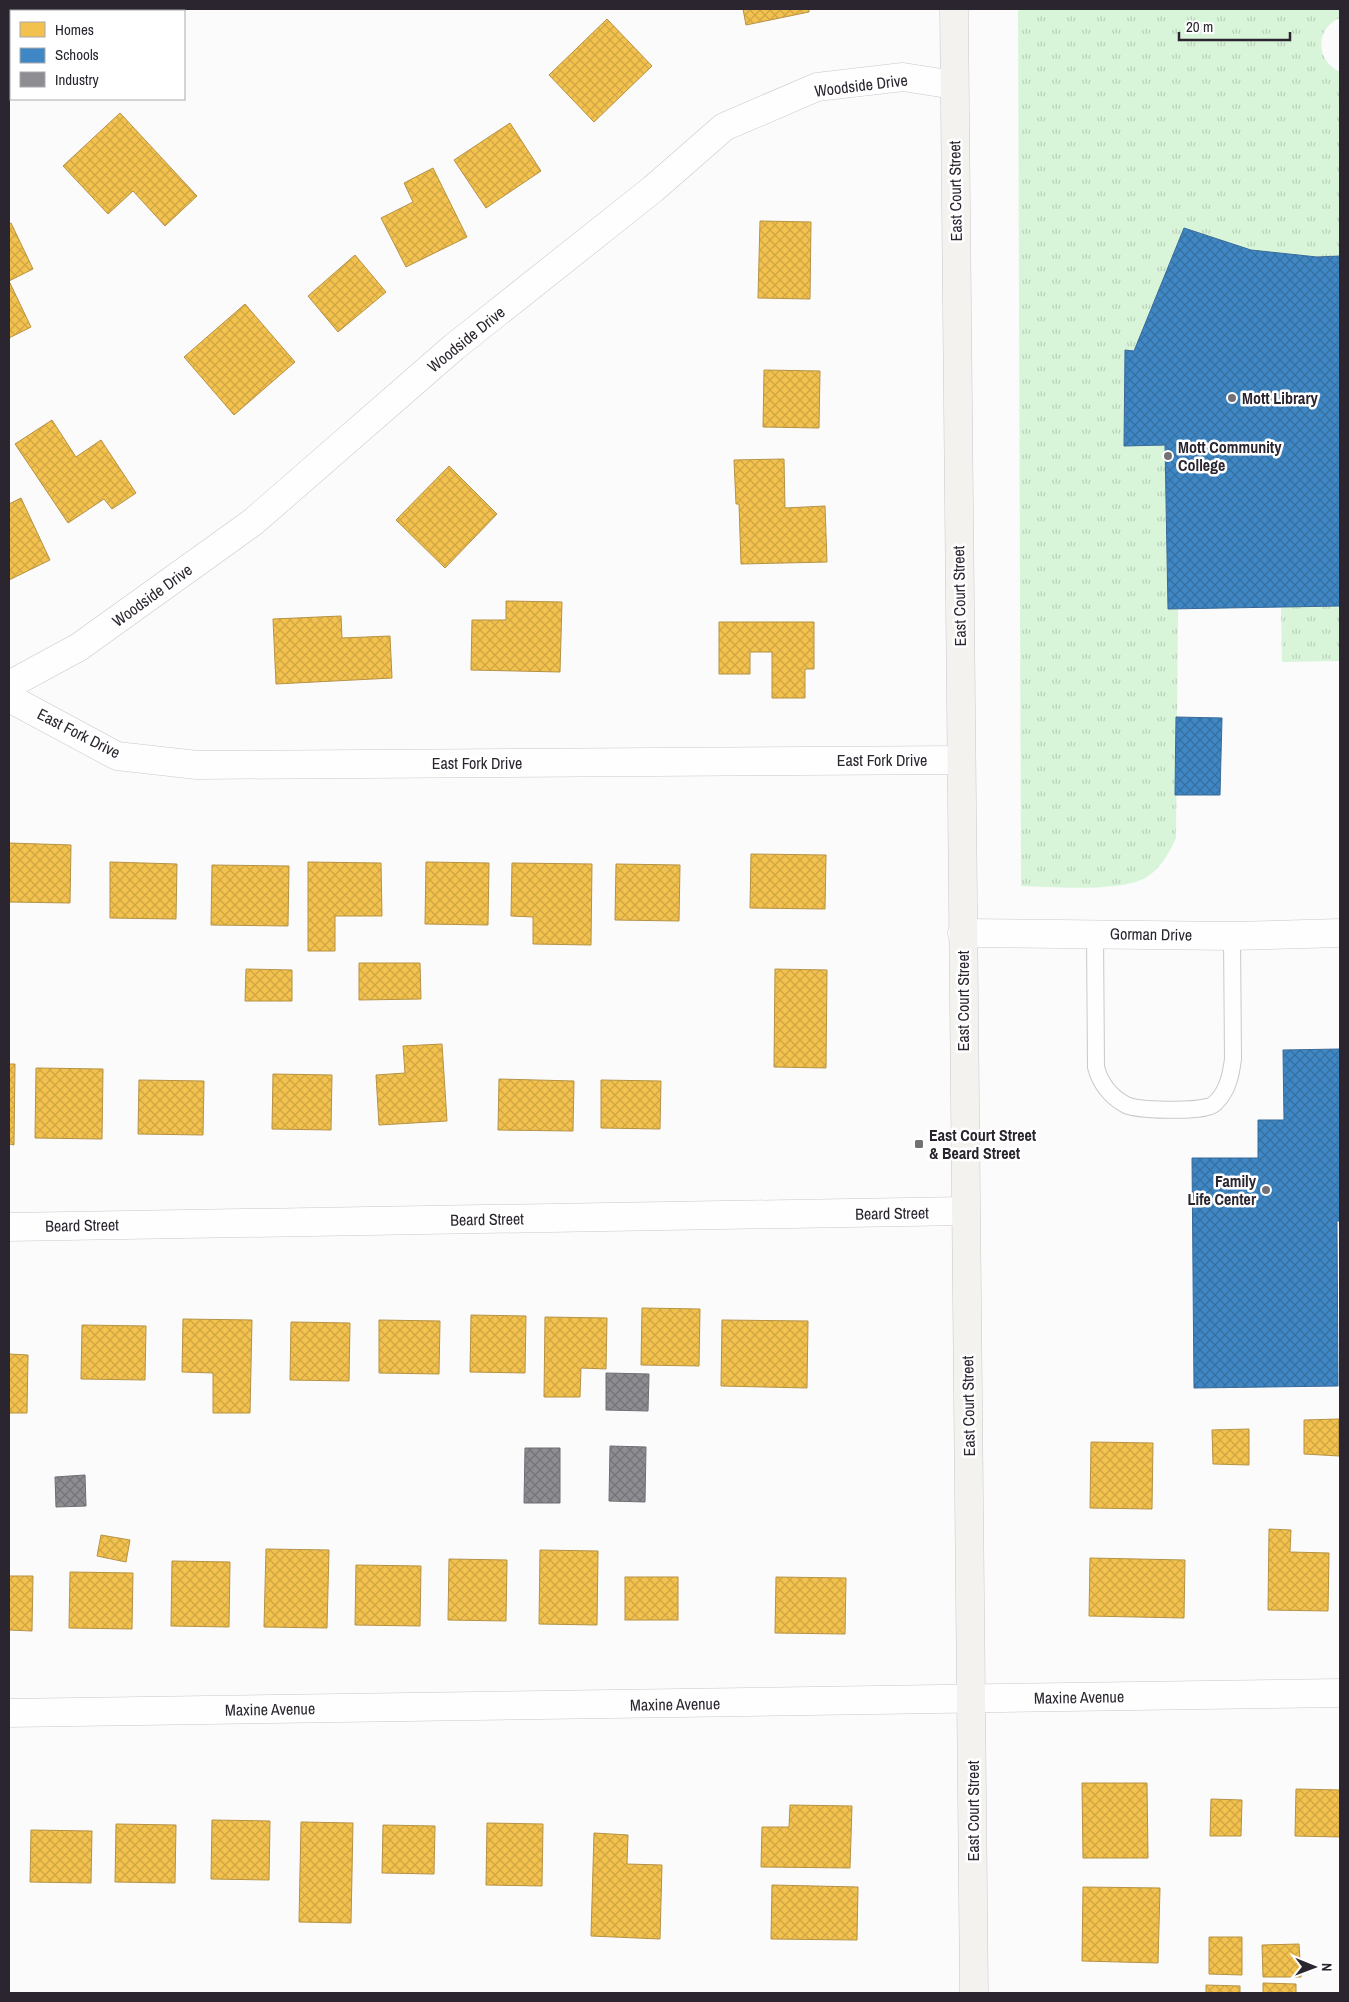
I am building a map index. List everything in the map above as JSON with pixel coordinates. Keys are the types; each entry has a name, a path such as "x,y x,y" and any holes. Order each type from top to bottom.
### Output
{"main road":[{"name":"East Court Street","path":"954,9 974,1993"}],"street":[{"name":"Woodside Drive","path":"9,685 79,647 253,522 454,347 653,189 724,127 817,87 903,77 954,84"},
{"name":"East Fork Drive","path":"9,698 117,756 197,765 961,760"},
{"name":"Gorman Drive","path":"962,933 1232,936 1340,933"},
{"name":"Beard Street","path":"9,1227 965,1211"},
{"name":"Maxine Avenue","path":"9,1713 1340,1693"}],"lane":[{"path":"1095,934 1096,1067 1098,1076 1112,1095 1126,1105 1138,1108 1172,1110 1207,1107 1216,1103 1229,1080 1233,1059 1232,936"}],"green space":[{"path":"1018,9 1340,9 1340,18 1326,29 1321,45 1326,61 1340,72 1340,256 1317,257 1251,250 1184,228 1134,351 1125,350 1124,445 1165,445 1168,609 1178,609 1176,838 1167,855 1149,876 1117,886 1066,888 1021,886"},
{"path":"1340,606 1340,661 1282,662 1281,607"}],"building: Homes":[{"path":"743,9 809,9 809,12 746,25"},
{"path":"607,19 652,66 594,122 549,75"},
{"path":"120,113 197,196 165,226 133,191 108,214 63,166"},
{"path":"510,123 541,171 486,208 454,160"},
{"path":"433,168 467,237 406,267 381,218 413,202 404,183"},
{"path":"760,221 811,222 810,299 758,298"},
{"path":"11,223 33,269 9,281 9,224"},
{"path":"355,255 386,292 338,332 308,296"},
{"path":"9,281 31,327 9,338"},
{"path":"245,304 295,362 234,415 184,357"},
{"path":"764,370 820,371 819,428 763,427"},
{"path":"52,420 76,457 101,440 136,493 112,509 104,499 68,523 15,444"},
{"path":"784,459 785,508 825,506 827,562 741,564 739,504 736,504 734,460"},
{"path":"449,466 497,514 445,568 396,520"},
{"path":"21,498 50,560 9,580 9,504"},
{"path":"506,601 562,602 560,672 471,670 472,620 506,620"},
{"path":"341,616 342,638 390,636 392,678 276,684 273,619"},
{"path":"719,622 814,622 814,669 805,669 805,698 772,698 772,652 750,652 750,674 719,674"},
{"path":"9,843 71,845 70,903 9,902"},
{"path":"751,854 826,855 825,909 750,908"},
{"path":"110,862 177,864 176,919 110,918"},
{"path":"308,862 381,863 382,916 335,916 335,951 308,951"},
{"path":"426,862 489,863 488,925 425,924"},
{"path":"512,863 592,864 591,945 533,944 533,917 511,916"},
{"path":"616,864 680,865 679,921 615,920"},
{"path":"212,865 289,866 288,926 211,925"},
{"path":"359,963 420,963 421,999 359,1000"},
{"path":"246,969 292,970 292,1001 245,1001"},
{"path":"775,969 827,970 826,1068 774,1067"},
{"path":"442,1044 447,1121 379,1125 376,1075 405,1073 403,1046"},
{"path":"9,1064 15,1064 14,1145 9,1144"},
{"path":"36,1068 103,1069 102,1139 35,1138"},
{"path":"273,1074 332,1075 331,1130 272,1129"},
{"path":"499,1079 574,1081 573,1131 498,1130"},
{"path":"139,1080 204,1081 203,1135 138,1134"},
{"path":"601,1080 661,1081 660,1129 601,1128"},
{"path":"642,1308 700,1309 699,1366 641,1365"},
{"path":"471,1315 526,1316 525,1373 470,1372"},
{"path":"545,1317 607,1318 606,1369 581,1368 580,1397 544,1397"},
{"path":"183,1319 252,1320 250,1413 213,1413 213,1373 182,1372"},
{"path":"379,1320 440,1321 439,1374 379,1373"},
{"path":"722,1320 808,1321 807,1388 721,1386"},
{"path":"291,1322 350,1323 349,1381 290,1380"},
{"path":"82,1325 146,1326 145,1380 81,1379"},
{"path":"9,1354 28,1355 27,1413 9,1413"},
{"path":"1339,1419 1339,1456 1304,1454 1304,1420"},
{"path":"1249,1429 1249,1465 1213,1464 1212,1430"},
{"path":"1091,1442 1153,1443 1152,1509 1090,1508"},
{"path":"1269,1529 1291,1530 1290,1552 1329,1553 1328,1611 1268,1610"},
{"path":"101,1535 130,1540 126,1562 97,1556"},
{"path":"266,1549 329,1550 327,1628 264,1627"},
{"path":"540,1550 598,1551 597,1625 539,1624"},
{"path":"1090,1558 1185,1560 1184,1618 1089,1616"},
{"path":"449,1559 507,1560 506,1621 448,1620"},
{"path":"172,1561 230,1562 229,1627 171,1626"},
{"path":"356,1565 421,1566 420,1626 355,1625"},
{"path":"70,1572 133,1573 132,1629 69,1628"},
{"path":"9,1576 33,1576 32,1631 9,1630"},
{"path":"625,1577 678,1577 678,1620 625,1620"},
{"path":"776,1577 846,1578 845,1634 775,1633"},
{"path":"1082,1783 1147,1783 1148,1858 1083,1858"},
{"path":"1296,1789 1340,1790 1340,1837 1295,1836"},
{"path":"1211,1799 1242,1800 1241,1836 1210,1836"},
{"path":"790,1805 852,1806 850,1868 761,1867 762,1827 789,1827"},
{"path":"212,1820 270,1821 269,1880 211,1879"},
{"path":"301,1822 353,1823 351,1923 299,1922"},
{"path":"487,1823 543,1824 542,1886 486,1885"},
{"path":"116,1824 176,1825 175,1883 115,1882"},
{"path":"383,1825 435,1826 434,1874 382,1873"},
{"path":"31,1830 92,1831 91,1883 30,1882"},
{"path":"594,1833 628,1835 627,1864 662,1865 660,1939 591,1936"},
{"path":"772,1885 858,1887 857,1940 771,1939"},
{"path":"1083,1887 1160,1888 1158,1963 1082,1961"},
{"path":"1209,1937 1242,1937 1242,1975 1209,1974"},
{"path":"1299,1944 1301,1977 1263,1977 1262,1945"},
{"path":"1263,1983 1296,1984 1296,1993 1263,1993"},
{"path":"1206,1985 1240,1986 1240,1993 1206,1993"}],"building: Schools":[{"name":"Mott Library","path":"1184,228 1251,250 1317,257 1340,256 1340,606 1168,609 1165,445 1124,446 1125,350 1134,351"},
{"path":"1176,717 1222,718 1220,795 1175,795"},
{"name":"Family Life Center","path":"1340,1049 1340,1221 1337,1221 1338,1386 1194,1388 1192,1158 1258,1158 1258,1120 1284,1120 1283,1050"}],"building: Industry":[{"path":"606,1373 649,1374 648,1411 606,1410"},
{"path":"610,1446 646,1447 645,1502 609,1501"},
{"path":"525,1448 560,1448 560,1503 524,1503"},
{"path":"85,1475 86,1506 56,1507 55,1477"}],"place":[{"name":"Mott Library","path":"1232,398"},
{"name":"Mott Community College","path":"1168,456"},
{"name":"East Court Street & Beard Street","path":"919,1144"},
{"name":"Family Life Center","path":"1266,1190"}]}
